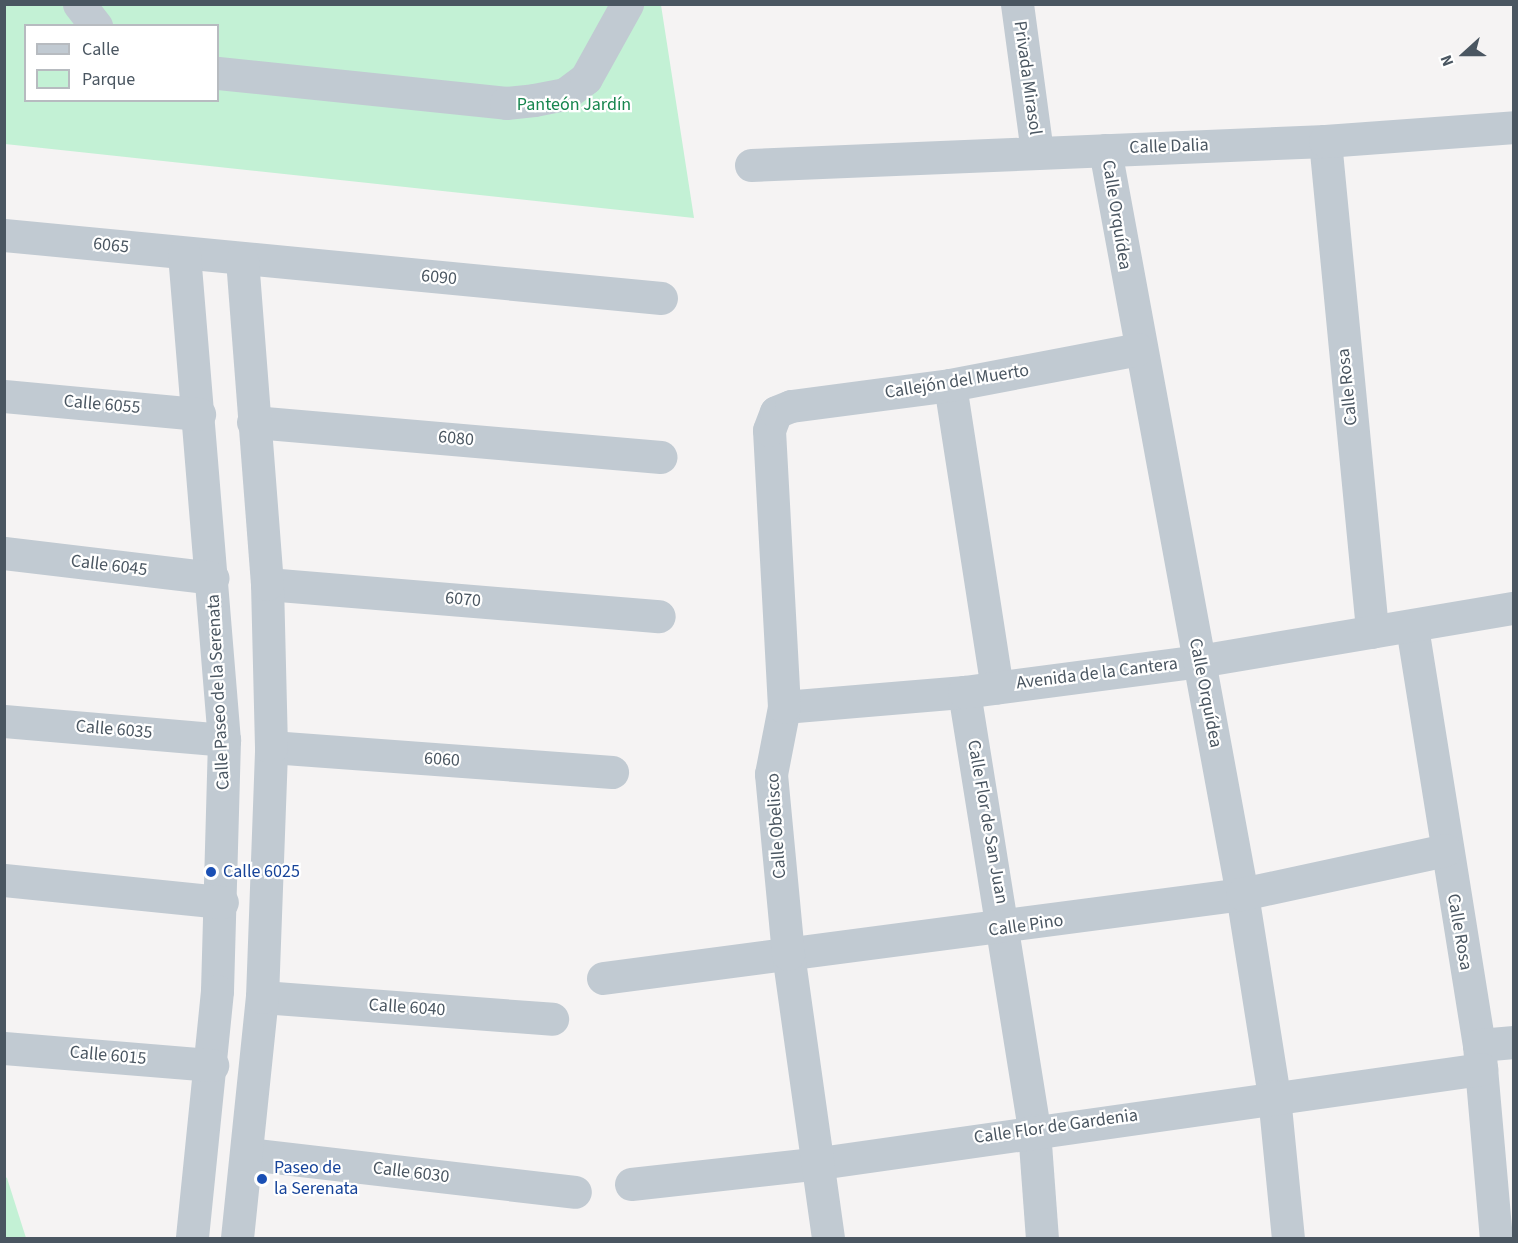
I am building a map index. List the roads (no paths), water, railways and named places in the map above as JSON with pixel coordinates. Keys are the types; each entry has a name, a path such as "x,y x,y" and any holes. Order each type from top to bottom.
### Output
{"street":[{"path":"79,4 94,24"},
{"path":"219,73 506,103 534,100 565,94 586,78 627,4"},
{"name":"Privada Mirasol","path":"1017,4 1037,152"},
{"name":"Calle Dalia","path":"751,165 1325,141 1514,127"},
{"name":"Calle Rosa","path":"1325,141 1372,632"},
{"name":"Calle Orquídea","path":"1105,150 1138,349 1242,894 1274,1096 1288,1239"},
{"name":"6065","path":"4,235 229,259"},
{"name":"Calle Paseo de la Serenata","path":"184,254 225,740 222,902 212,1065 192,1239"},
{"path":"229,259 253,422 267,584 272,747 262,997 248,1154 237,1239"},
{"name":"6090","path":"229,259 661,298"},
{"name":"Callejón del Muerto","path":"776,412 950,385 1138,349"},
{"path":"950,385 997,687"},
{"name":"Calle 6055","path":"4,396 199,414"},
{"name":"Calle Obelisco","path":"776,412 769,430 784,707 771,774 788,954 820,1163 828,1239"},
{"name":"6080","path":"253,422 660,457"},
{"name":"Calle 6045","path":"4,554 213,578"},
{"name":"6070","path":"267,584 659,616"},
{"name":"Avenida de la Cantera","path":"784,707 964,692 1199,661 1412,627 1514,608"},
{"name":"Calle Rosa","path":"1412,627 1445,850 1480,1057 1496,1239"},
{"name":"Calle Flor de San Juan","path":"964,692 1005,929 1034,1130 1042,1239"},
{"name":"Calle 6035","path":"4,721 225,740"},
{"name":"6060","path":"272,747 612,772"},
{"name":"Calle Pino","path":"603,978 1005,929 1242,894 1445,850"},
{"path":"4,880 222,902"},
{"name":"Calle 6040","path":"262,997 552,1019"},
{"name":"Calle Flor de Gardenia","path":"631,1184 820,1163 1274,1096 1480,1057 1514,1042"},
{"name":"Calle 6015","path":"4,1048 212,1065"},
{"name":"Calle 6030","path":"248,1154 575,1192"}],"place":[{"name":"Calle 6025","path":"211,872"},
{"name":"Paseo de la Serenata","path":"262,1179"}],"park label":[{"name":"Panteón Jardín","path":"574,105"}]}
